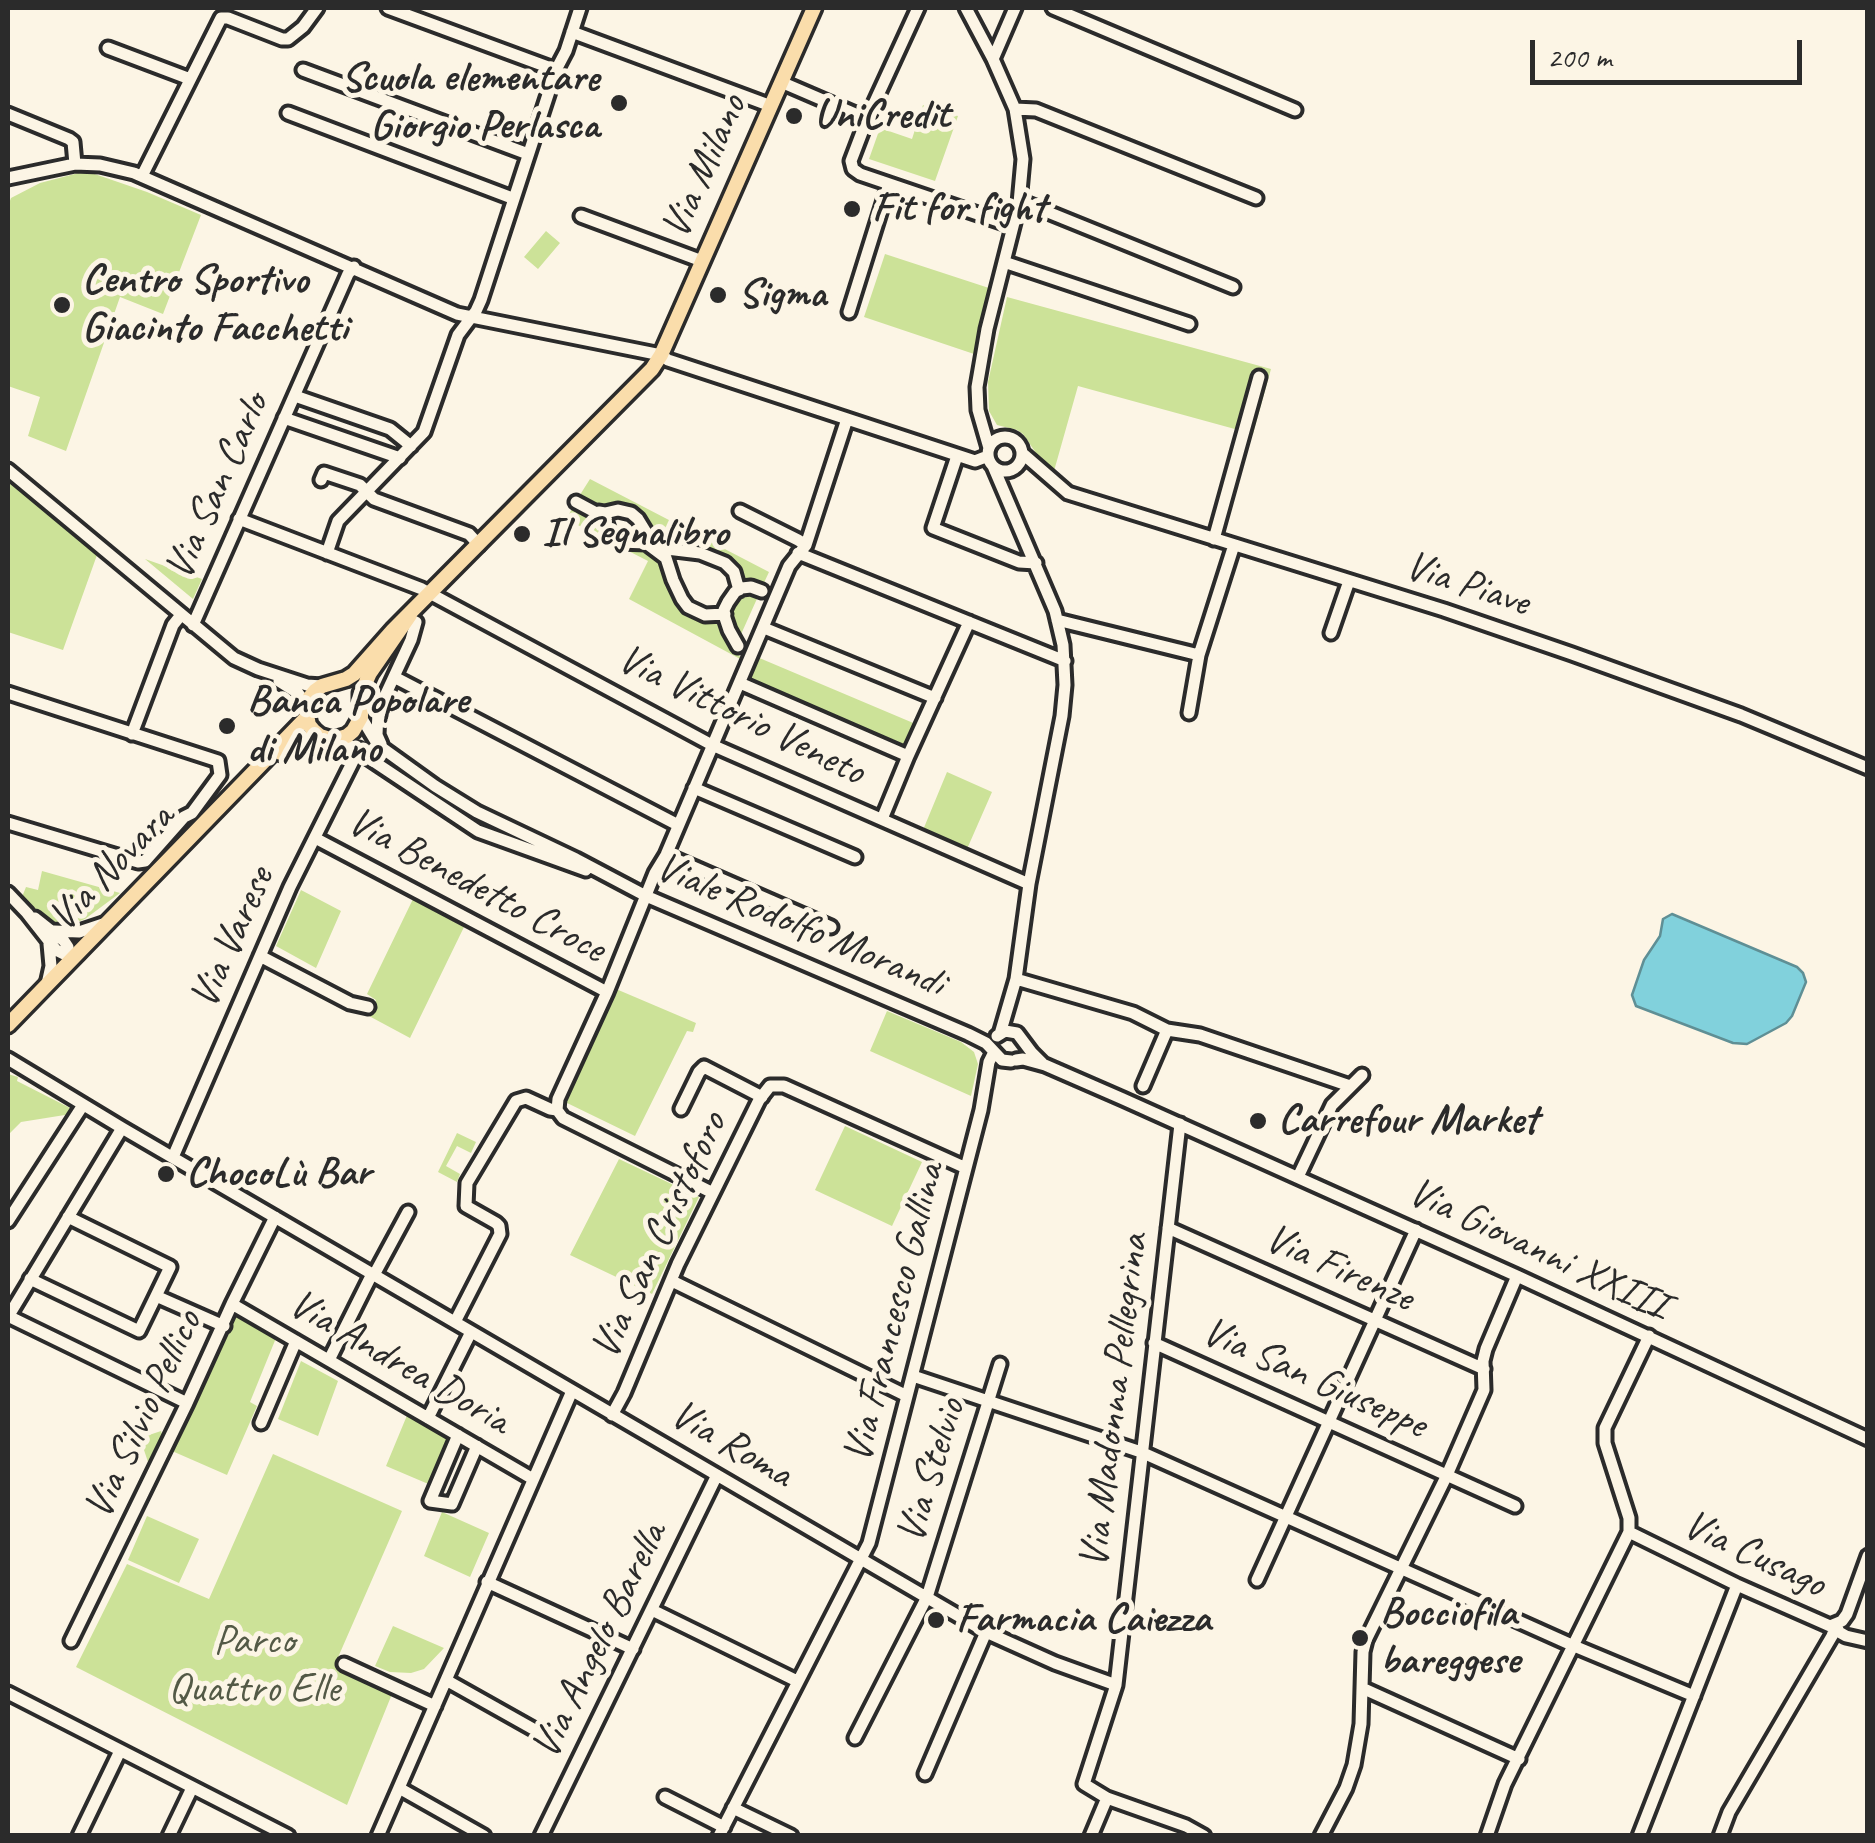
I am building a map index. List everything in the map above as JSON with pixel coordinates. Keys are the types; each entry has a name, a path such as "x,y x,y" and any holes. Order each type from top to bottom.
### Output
{"main road":[{"name":"Via Milano","path":"661,355 810,9"},
{"path":"413,619 393,630 354,674 310,697 306,711 314,731 333,740 354,731 361,711 361,693 370,672 413,619 431,593 652,369 661,355"},
{"path":"328,685 351,690 361,711"},
{"name":"Via Novara","path":"8,1025 266,760 306,711"},
{"name":"Via Novara","path":"266,760 320,736"}],"street":[{"path":"142,176 223,13 282,39 303,27 316,8"},
{"path":"388,8 556,70"},
{"path":"327,553 338,521 424,432 458,334 472,318 480,300 580,8"},
{"path":"918,8 866,119 851,161 853,169 1013,226"},
{"path":"966,8 1015,109 1023,159 1019,203 987,330 976,399 990,457 1057,620 1065,661 1062,716 1029,884 1016,979 1009,1008 998,1035 994,1051 1002,1060 1014,1061 1022,1053 1020,1038 1010,1031 998,1035"},
{"path":"993,59 1016,8"},
{"path":"1053,8 1295,110"},
{"path":"572,32 771,106"},
{"path":"108,48 190,79"},
{"path":"303,70 528,154"},
{"path":"781,82 866,119"},
{"path":"1015,109 1036,110 1256,198"},
{"path":"8,114 74,142 75,164"},
{"path":"288,114 512,198"},
{"path":"8,178 75,164 100,165 142,176 472,318 661,355 975,462 990,457"},
{"path":"849,312 889,184"},
{"path":"1019,203 1232,287"},
{"path":"581,216 702,261"},
{"path":"1004,262 1189,324"},
{"name":"Via San Carlo","path":"193,625 348,274 354,268"},
{"path":"1214,539 1259,377"},
{"path":"294,396 390,430 411,446"},
{"path":"284,418 400,458"},
{"path":"557,1110 558,1099 789,566 802,549 847,420"},
{"path":"982,423 1000,438 1014,440 1020,447 1020,462 1007,484 1007,495"},
{"path":"990,457 994,441 1000,438"},
{"name":"Via Piave","path":"1022,453 1068,493 1572,654 1741,715 1868,768"},
{"path":"957,456 932,528 1019,562 1036,563"},
{"path":"990,457 1004,471 1014,468"},
{"name":"Via Piave","path":"1014,468 1028,467 1045,473"},
{"path":"8,470 234,658 290,686 304,700 306,711"},
{"path":"321,480 324,473 360,486 374,500 469,534 479,544"},
{"path":"576,502 595,511 630,514 649,537 667,549 700,553 732,567 739,590"},
{"path":"595,511 620,542 646,543 666,558 688,607 705,614 725,614"},
{"path":"740,512 798,540 802,549 1065,661"},
{"name":"Via Vittorio Veneto","path":"239,519 431,593 712,745 1029,884"},
{"path":"1189,714 1200,656 1234,545"},
{"path":"669,566 682,550"},
{"path":"1332,633 1349,581"},
{"path":"738,646 725,614 728,602 739,590 751,587 762,591"},
{"path":"132,734 181,614"},
{"path":"386,750 377,735 378,711 411,640 413,619"},
{"path":"1057,620 1200,656"},
{"path":"882,819 969,622"},
{"path":"764,628 936,698"},
{"path":"392,641 411,640"},
{"path":"258,670 307,685 328,685"},
{"path":"394,677 678,825"},
{"path":"740,683 908,756"},
{"path":"8,693 218,762 220,775 192,812 145,861 8,824"},
{"path":"361,711 368,716 378,711"},
{"name":"Viale Rodolfo Morandi","path":"361,711 370,736 386,750 434,786 478,812 646,896 968,1034 994,1051"},
{"name":"Viale Rodolfo Morandi","path":"340,738 478,831 607,876"},
{"name":"Via Varese","path":"173,1157 260,956 358,749"},
{"path":"694,788 856,857"},
{"path":"192,812 194,822 201,828"},
{"name":"Via Benedetto Croce","path":"315,838 607,992"},
{"path":"666,855 831,927"},
{"path":"8,893 51,935 68,946 71,958"},
{"path":"51,935 79,932 111,920"},
{"path":"46,987 51,935"},
{"path":"260,956 350,1003 368,1007"},
{"path":"1016,979 1134,1013 1167,1030 1200,1035 1350,1086"},
{"path":"1009,1008 1010,1023 1045,1065"},
{"path":"1124,1099 1143,1086 1167,1030"},
{"name":"Viale Rodolfo Morandi","path":"968,1034 998,1035"},
{"name":"Via Francesco Gallina","path":"722,1831 869,1542 994,1051"},
{"name":"Via Roma","path":"8,1059 986,1632 1116,1685"},
{"path":"986,1082 998,1068 1023,1059 1180,1124"},
{"path":"681,1110 704,1067 766,1091 784,1086 966,1168"},
{"path":"8,1069 26,1071"},
{"path":"1298,1177 1325,1117 1339,1096 1362,1075"},
{"path":"1143,1086 1148,1110"},
{"name":"Via San Cristoforo","path":"612,1414 672,1281 766,1091"},
{"path":"454,1322 500,1234 499,1226 466,1206 466,1188 516,1100 526,1098 557,1110 564,1118 714,1193"},
{"path":"8,1221 82,1105"},
{"name":"Via Giovanni XXIII","path":"1180,1124 1868,1439"},
{"name":"Via Madonna Pellegrina","path":"1106,1798 1084,1784 1116,1685 1180,1124"},
{"path":"122,1128 8,1316 187,1404"},
{"path":"329,1360 408,1212"},
{"name":"Via Silvio Pellico","path":"71,1640 275,1216"},
{"path":"30,1279 138,1331 170,1267 68,1217"},
{"name":"Via Firenze","path":"1168,1228 1484,1369"},
{"path":"1256,1580 1416,1230"},
{"path":"1322,1836 1350,1778 1361,1724 1366,1640 1484,1390 1486,1349 1517,1276"},
{"path":"672,1281 907,1396"},
{"path":"156,1296 224,1326"},
{"name":"Via Andrea Doria","path":"232,1304 533,1479"},
{"path":"428,1418 471,1332"},
{"path":"1487,1836 1505,1784 1629,1532 1629,1518 1605,1428 1650,1336"},
{"path":"260,1423 296,1341"},
{"name":"Via San Giuseppe","path":"1154,1342 1515,1506"},
{"name":"Via Stelvio","path":"855,1738 926,1597 1000,1364"},
{"path":"913,1376 1142,1452 1694,1696"},
{"path":"378,1836 572,1391"},
{"path":"458,1435 430,1500 452,1504 477,1446"},
{"name":"Via Angelo Barella","path":"542,1836 717,1475"},
{"name":"Via Cusago","path":"1629,1532 1737,1586 1821,1624 1836,1626 1847,1614 1868,1556"},
{"path":"488,1582 633,1649"},
{"path":"1638,1836 1737,1586"},
{"path":"652,1610 797,1681"},
{"path":"1836,1626 1846,1636 1868,1641"},
{"path":"1720,1836 1729,1812 1836,1626"},
{"path":"925,1774 986,1632"},
{"path":"344,1664 435,1706"},
{"path":"446,1680 536,1730"},
{"path":"1362,1688 1519,1759"},
{"path":"8,1694 288,1836"},
{"path":"79,1836 120,1752"},
{"path":"169,1836 192,1788"},
{"path":"399,1788 484,1836"},
{"path":"665,1797 722,1831"},
{"path":"1091,1836 1106,1798 1204,1836"},
{"path":"734,1808 790,1836"}],"green space":[{"path":"923,105 958,116 935,181 869,159 880,128 912,139"},
{"name":"Centro Sportivo Giacinto Facchetti","path":"86,171 201,215 163,314 120,297 66,451 28,436 40,397 8,386 8,206 11,198 40,183"},
{"path":"546,231 560,243 538,269 524,257"},
{"path":"885,254 992,289 974,354 864,317"},
{"path":"1007,297 1271,369 1253,434 1078,386 1054,471 1023,434 997,425 989,411 988,382"},
{"path":"590,479 769,572 762,587 744,585 738,573 652,536 642,520 606,511 578,498"},
{"path":"8,481 97,555 63,650 8,632"},
{"path":"575,504 601,519 604,529 641,545 664,563 677,595 723,622 742,660 629,599 648,561 566,519"},
{"path":"145,559 202,579 193,599"},
{"path":"760,592 738,641 728,615 738,593"},
{"path":"757,657 918,725 906,753 746,683"},
{"path":"947,772 992,792 967,849 923,830"},
{"path":"42,871 120,893 85,919 55,925 22,897 26,887 38,890"},
{"path":"301,890 341,911 316,968 276,946"},
{"path":"413,899 464,927 410,1038 369,1016 376,1000 367,994"},
{"path":"616,989 696,1023 693,1032 687,1031 635,1136 565,1102"},
{"path":"887,1011 961,1042 974,1052 978,1064 971,1096 870,1051"},
{"path":"8,1074 74,1110 71,1114 21,1122 8,1135"},
{"path":"845,1126 922,1162 892,1226 815,1190"},
{"path":"457,1133 476,1142 471,1153 457,1146 446,1166 460,1174 457,1182 438,1172"},
{"path":"619,1159 699,1197 652,1294 570,1255"},
{"path":"237,1315 276,1338 250,1402 257,1406 227,1475 172,1451"},
{"path":"301,1361 338,1381 318,1436 278,1419"},
{"path":"408,1413 452,1439 433,1486 386,1466"},
{"path":"161,1431 164,1440 150,1468 140,1438"},
{"name":"Parco Quattro Elle","path":"273,1454 402,1511 336,1662 392,1694 347,1805 76,1667 127,1564 209,1599"},
{"path":"442,1512 489,1533 470,1577 424,1556"},
{"path":"147,1516 199,1539 179,1583 128,1560"},
{"path":"393,1626 444,1648 424,1669 411,1673 390,1672 375,1666"}],"water":[{"path":"1672,914 1797,967 1806,982 1786,1023 1747,1044 1733,1043 1636,1006 1632,995 1644,960 1660,936 1663,919"}],"place":[{"name":"Scuola elementare Giorgio Perlasca","path":"619,103"},
{"name":"UniCredit","path":"794,116"},
{"name":"Fit for fight","path":"852,209"},
{"name":"Sigma","path":"718,295"},
{"name":"Centro Sportivo Giacinto Facchetti","path":"62,305"},
{"name":"Il Segnalibro","path":"522,534"},
{"name":"Banca Popolare di Milano","path":"227,726"},
{"name":"Carrefour Market","path":"1258,1121"},
{"name":"ChocoLù Bar","path":"166,1174"},
{"name":"Farmacia Caiezza","path":"936,1620"},
{"name":"Bocciofila bareggese","path":"1360,1638"}]}
